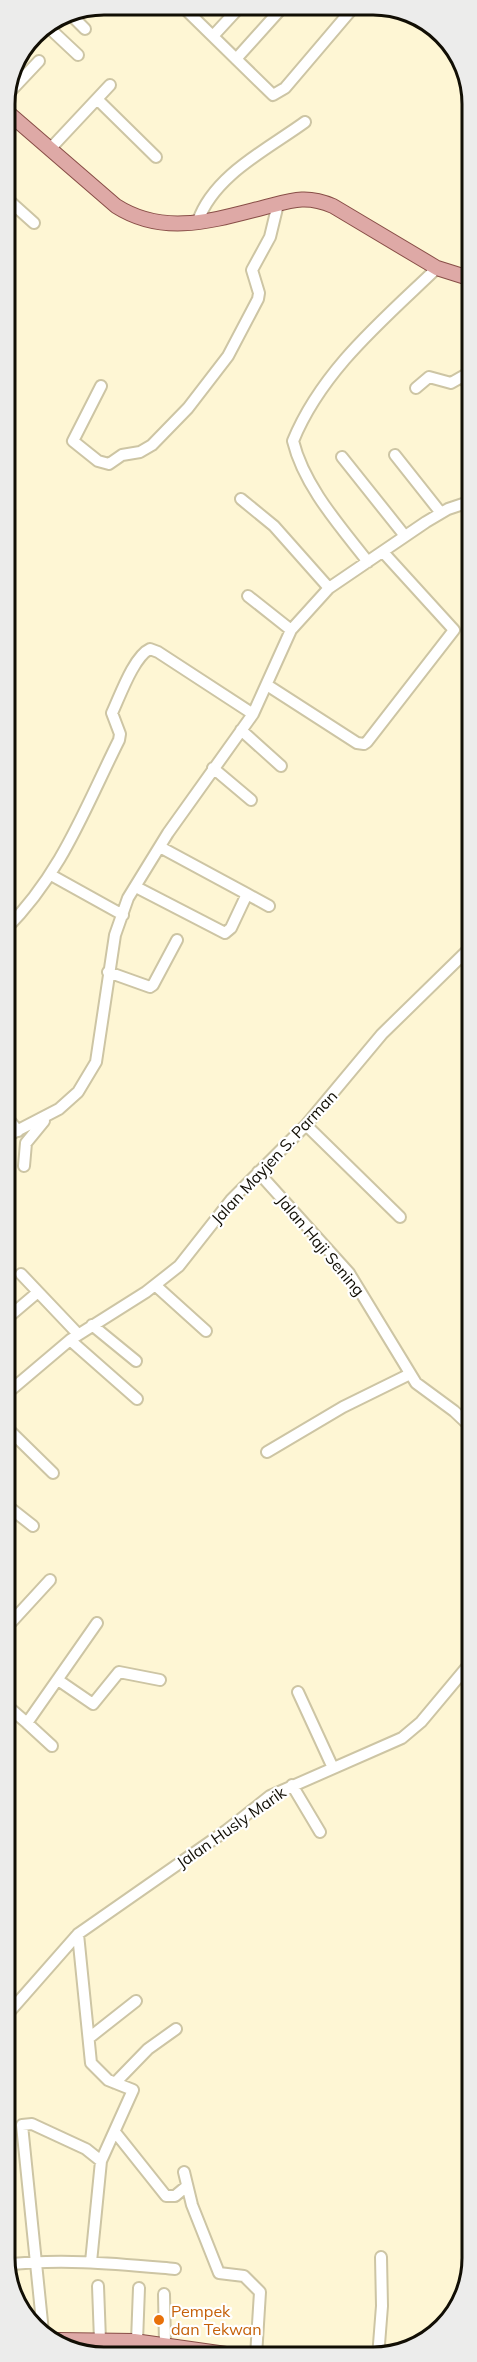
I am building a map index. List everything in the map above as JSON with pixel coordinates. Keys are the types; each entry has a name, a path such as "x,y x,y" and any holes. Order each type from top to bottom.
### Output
{"main road":[{"path":"15,119 116,206 132,216 164,225 198,221 296,199 317,199 333,206 436,268 462,276"},
{"path":"70,2340 137,2341 184,2347"}],"street":[{"path":"191,15 270,94 279,93 347,15"},
{"path":"213,36 232,15"},
{"path":"236,59 276,15"},
{"path":"76,20 85,29"},
{"path":"52,32 78,55"},
{"path":"18,84 35,65 25,63"},
{"path":"50,149 110,85"},
{"path":"97,99 156,157"},
{"path":"198,221 201,211 227,178 305,122"},
{"path":"101,386 73,441 98,460 109,464 123,455 140,452 152,445 207,386 228,356 258,299 259,293 252,270 270,237 278,204"},
{"path":"15,206 34,223"},
{"path":"368,562 316,490 293,441 308,408 332,374 436,268"},
{"path":"416,388 429,377 433,376 444,383 462,376"},
{"path":"396,455 441,513"},
{"path":"342,457 405,536"},
{"path":"241,499 274,526 328,588"},
{"path":"15,1132 50,1114 78,1092 96,1062 108,972 115,935 123,915 136,887 160,847 213,768 253,714 291,630 328,588 441,513 462,505"},
{"path":"267,685 357,743 368,742 454,630 383,552"},
{"path":"248,596 291,630"},
{"path":"15,920 51,875 69,846 119,740 120,734 112,713 138,658 146,651 158,652 253,714"},
{"path":"241,730 282,766"},
{"path":"213,768 251,800"},
{"path":"160,847 269,906"},
{"path":"51,875 123,915"},
{"path":"136,887 225,933 231,928 247,894"},
{"path":"108,972 150,987 153,986 177,940"},
{"name":"Jalan Mayjen S. Parman","path":"15,1387 74,1337 155,1285 189,1256 217,1216 306,1125 382,1034 462,957"},
{"path":"24,1166 26,1143 50,1114"},
{"path":"306,1125 400,1217"},
{"path":"15,1127 18,1131"},
{"name":"Jalan Haji Sening","path":"258,1172 349,1273 416,1383 462,1419"},
{"path":"21,1274 74,1337 137,1399"},
{"path":"155,1285 206,1331"},
{"path":"15,1312 38,1292"},
{"path":"93,1325 136,1361"},
{"path":"267,1452 343,1407 410,1374"},
{"path":"15,1436 53,1473"},
{"path":"15,1512 33,1526"},
{"path":"15,1618 50,1580"},
{"path":"27,1723 98,1623"},
{"path":"58,1680 93,1704 119,1672 160,1680"},
{"name":"Jalan Husly Marik","path":"15,2006 78,1934 227,1830 270,1796 388,1745 412,1731 462,1673"},
{"path":"298,1692 333,1768"},
{"path":"15,1713 52,1746"},
{"path":"292,1785 320,1832"},
{"path":"78,1934 91,2063 101,2075 136,2093 101,2161 91,2262"},
{"path":"88,2038 136,2001"},
{"path":"115,2083 148,2049 176,2029"},
{"path":"42,2321 22,2125 32,2124 86,2149 101,2161"},
{"path":"115,2132 166,2196 175,2196 187,2186"},
{"path":"184,2172 187,2186 218,2267 224,2275 244,2276 260,2292 257,2347"},
{"path":"379,2346 382,2306 381,2257"},
{"path":"16,2264 34,2261 91,2262 175,2269"},
{"path":"98,2286 100,2340"},
{"path":"137,2341 139,2288"},
{"path":"164,2294 165,2344"}],"place":[{"name":"Pempek dan Tekwan","path":"159,2320"}]}
